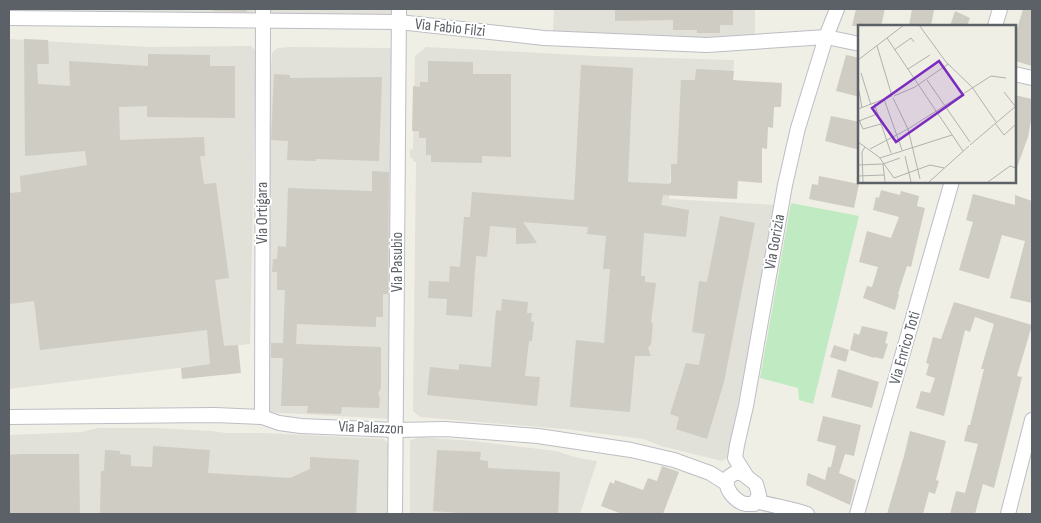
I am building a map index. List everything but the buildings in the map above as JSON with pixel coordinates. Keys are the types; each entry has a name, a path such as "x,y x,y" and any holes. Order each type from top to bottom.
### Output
{"street":[{"name":"Via Gorizia","path":"747,477 735,458 785,185 798,128 826,37 837,9"},
{"path":"995,25 1000,9"},
{"name":"Via Fabio Filzi","path":"9,18 263,14 399,15 544,38 708,45 826,37 858,44"},
{"name":"Via Ortigara","path":"262,417 263,14"},
{"name":"Via Pasubio","path":"395,514 399,15"},
{"path":"1016,74 1032,78"},
{"name":"Via Enrico Toti","path":"857,514 952,182"},
{"name":"Via Palazzon","path":"9,417 215,415 262,417 279,423 301,426 396,430 444,429 538,436 622,449 674,460 710,473 726,483"},
{"path":"1008,514 1032,424"},
{"path":"756,506 759,495 756,484 736,472 729,476 726,483 729,490 738,501 744,504 756,506 785,507 807,514"}],"shaded area":[{"path":"9,9 255,9 255,23 9,17"},
{"path":"270,9 398,9 398,29 270,22"},
{"path":"554,9 755,9 755,38 667,38 553,33"},
{"path":"9,39 148,47 251,46 256,51 250,344 209,348 210,364 9,389"},
{"path":"426,47 595,56 734,60 732,91 677,164 671,164 669,199 776,205 728,457 722,461 661,446 644,439 565,429 420,417 413,411 416,162 413,161 413,158 410,158 410,150 413,149 415,56"},
{"path":"277,48 390,48 396,53 393,419 264,412 266,164 272,53"},
{"path":"98,428 153,428 226,433 383,439 391,446 389,514 9,514 9,435 82,432"},
{"path":"419,437 473,441 556,451 578,458 597,461 580,514 410,514 410,441"}],"green space":[{"path":"791,203 859,216 813,404 799,400 798,388 760,378"}]}
